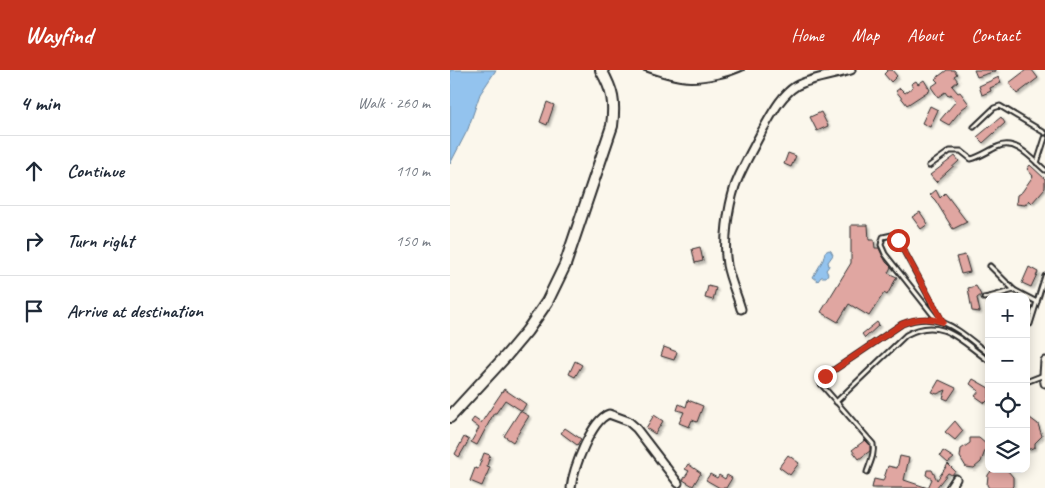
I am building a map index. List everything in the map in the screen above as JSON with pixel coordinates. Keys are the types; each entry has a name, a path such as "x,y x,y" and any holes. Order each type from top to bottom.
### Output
{"main road":[{"path":"450,417 493,372 527,331 547,302 565,264 612,126 613,98 610,87 601,70"}],"street":[{"path":"741,309 728,266 726,245 727,228 735,187 744,165 775,109 789,92 807,82 851,70"},
{"path":"1045,362 1045,383"},
{"path":"571,488 573,475 587,441 600,419 605,415 611,414 628,421 636,428 678,482"},
{"path":"950,488 956,479"}],"lane":[{"path":"974,127 994,108 1000,106 1045,133"},
{"path":"1037,163 1045,138"},
{"path":"929,166 950,151 961,151 971,159 1000,146 1008,145 1021,150 1045,170"},
{"path":"937,320 885,254 880,245 883,238 892,235 898,240 943,322"},
{"path":"990,266 1014,290 1037,302"},
{"path":"1030,324 1045,276"},
{"path":"1003,293 1014,290"},
{"path":"867,472 873,457 874,450 872,444 821,384 825,376 902,324 925,318 949,324 985,351"},
{"path":"836,402 906,335 916,329 932,327 946,330 985,358"},
{"path":"1030,380 1044,375"}],"water":[{"path":"450,70 496,70 480,94 468,129 450,164"},
{"path":"829,250 833,255 828,262 829,266 826,270 828,274 826,277 821,277 818,281 813,277 823,260 825,252"}],"building":[{"path":"888,70 892,70 897,76 891,82 884,74"},
{"path":"947,70 954,70 957,74 954,76 958,81 952,86 958,93 960,92 969,104 962,109 949,125 940,120 956,101 951,94 948,96 945,92 938,97 931,87 938,82 935,79"},
{"path":"974,70 996,70 996,71 977,77"},
{"path":"1026,70 1032,70 1038,78 1017,94 1009,83"},
{"path":"999,77 1001,83 990,88 991,91 982,95 979,86"},
{"path":"924,80 930,90 907,105 896,91 900,88 905,93 913,87 911,84 916,81 918,84"},
{"path":"547,102 554,105 547,125 540,122"},
{"path":"930,106 938,110 930,127 922,123"},
{"path":"821,112 828,126 817,131 810,117"},
{"path":"1001,117 1005,123 983,143 977,137"},
{"path":"788,153 796,156 791,167 784,164"},
{"path":"955,156 959,161 936,182 930,175"},
{"path":"1030,165 1045,179 1045,188 1032,203 1029,200 1025,205 1016,204 1017,195 1022,192 1033,176 1027,169"},
{"path":"936,190 940,198 945,193 967,222 953,229 930,195"},
{"path":"920,212 928,224 921,229 912,217"},
{"path":"851,225 868,225 869,240 874,240 875,248 879,248 886,262 891,267 888,273 897,277 887,295 884,293 869,316 849,304 838,322 821,312 851,263"},
{"path":"700,247 703,261 695,263 692,249"},
{"path":"965,255 970,272 961,274 956,257"},
{"path":"1029,267 1038,272 1031,287 1022,283"},
{"path":"708,286 716,288 713,300 705,298"},
{"path":"976,286 981,295 977,298 980,312 972,311 968,288"},
{"path":"877,322 879,325 865,338 862,334"},
{"path":"664,347 677,352 674,360 661,356"},
{"path":"575,361 582,365 575,377 569,374"},
{"path":"973,379 985,386 985,403 975,396 979,391 970,384"},
{"path":"939,380 956,388 948,400 943,398 946,390 937,394 932,392"},
{"path":"504,389 526,404 522,411 505,400 496,413 494,413 477,445 471,442 479,428 471,422 474,418 481,423"},
{"path":"688,400 703,406 697,422 692,420 689,427 679,423 684,412 677,410 679,404 686,407"},
{"path":"520,411 529,416 513,442 504,436"},
{"path":"654,415 663,421 655,434 646,428"},
{"path":"1030,418 1038,424 1042,436 1035,443 1035,447 1030,449"},
{"path":"955,421 963,431 955,440 945,432"},
{"path":"565,428 581,439 577,445 561,433"},
{"path":"464,437 469,440 459,457 455,454"},
{"path":"970,438 979,438 985,443 985,451 981,462 974,468 966,467 960,457 961,449 970,443"},
{"path":"865,440 870,445 870,451 859,459 852,450"},
{"path":"943,451 954,458 948,463 940,456"},
{"path":"484,453 490,455 487,466 490,467 482,486 470,481 475,468 478,469"},
{"path":"788,455 799,463 790,475 779,467"},
{"path":"900,456 909,458 904,480 928,488 872,488 874,479 883,481 888,466 897,468"},
{"path":"688,464 701,473 693,486 683,480 689,471 685,469"},
{"path":"948,464 955,471 952,475 948,473 936,488 928,488 932,479 926,475 927,470 932,470 937,480"},
{"path":"990,473 1010,473 1013,477 1013,486 1011,488 989,488 987,485"},
{"path":"710,474 717,478 719,475 725,479 727,475 732,478 726,488 720,488 706,480"}],"railway":[{"path":"642,70 672,80 685,82 718,79 744,70"}],"route":[{"path":"825,376 902,324 925,318 943,322 898,240"}]}
